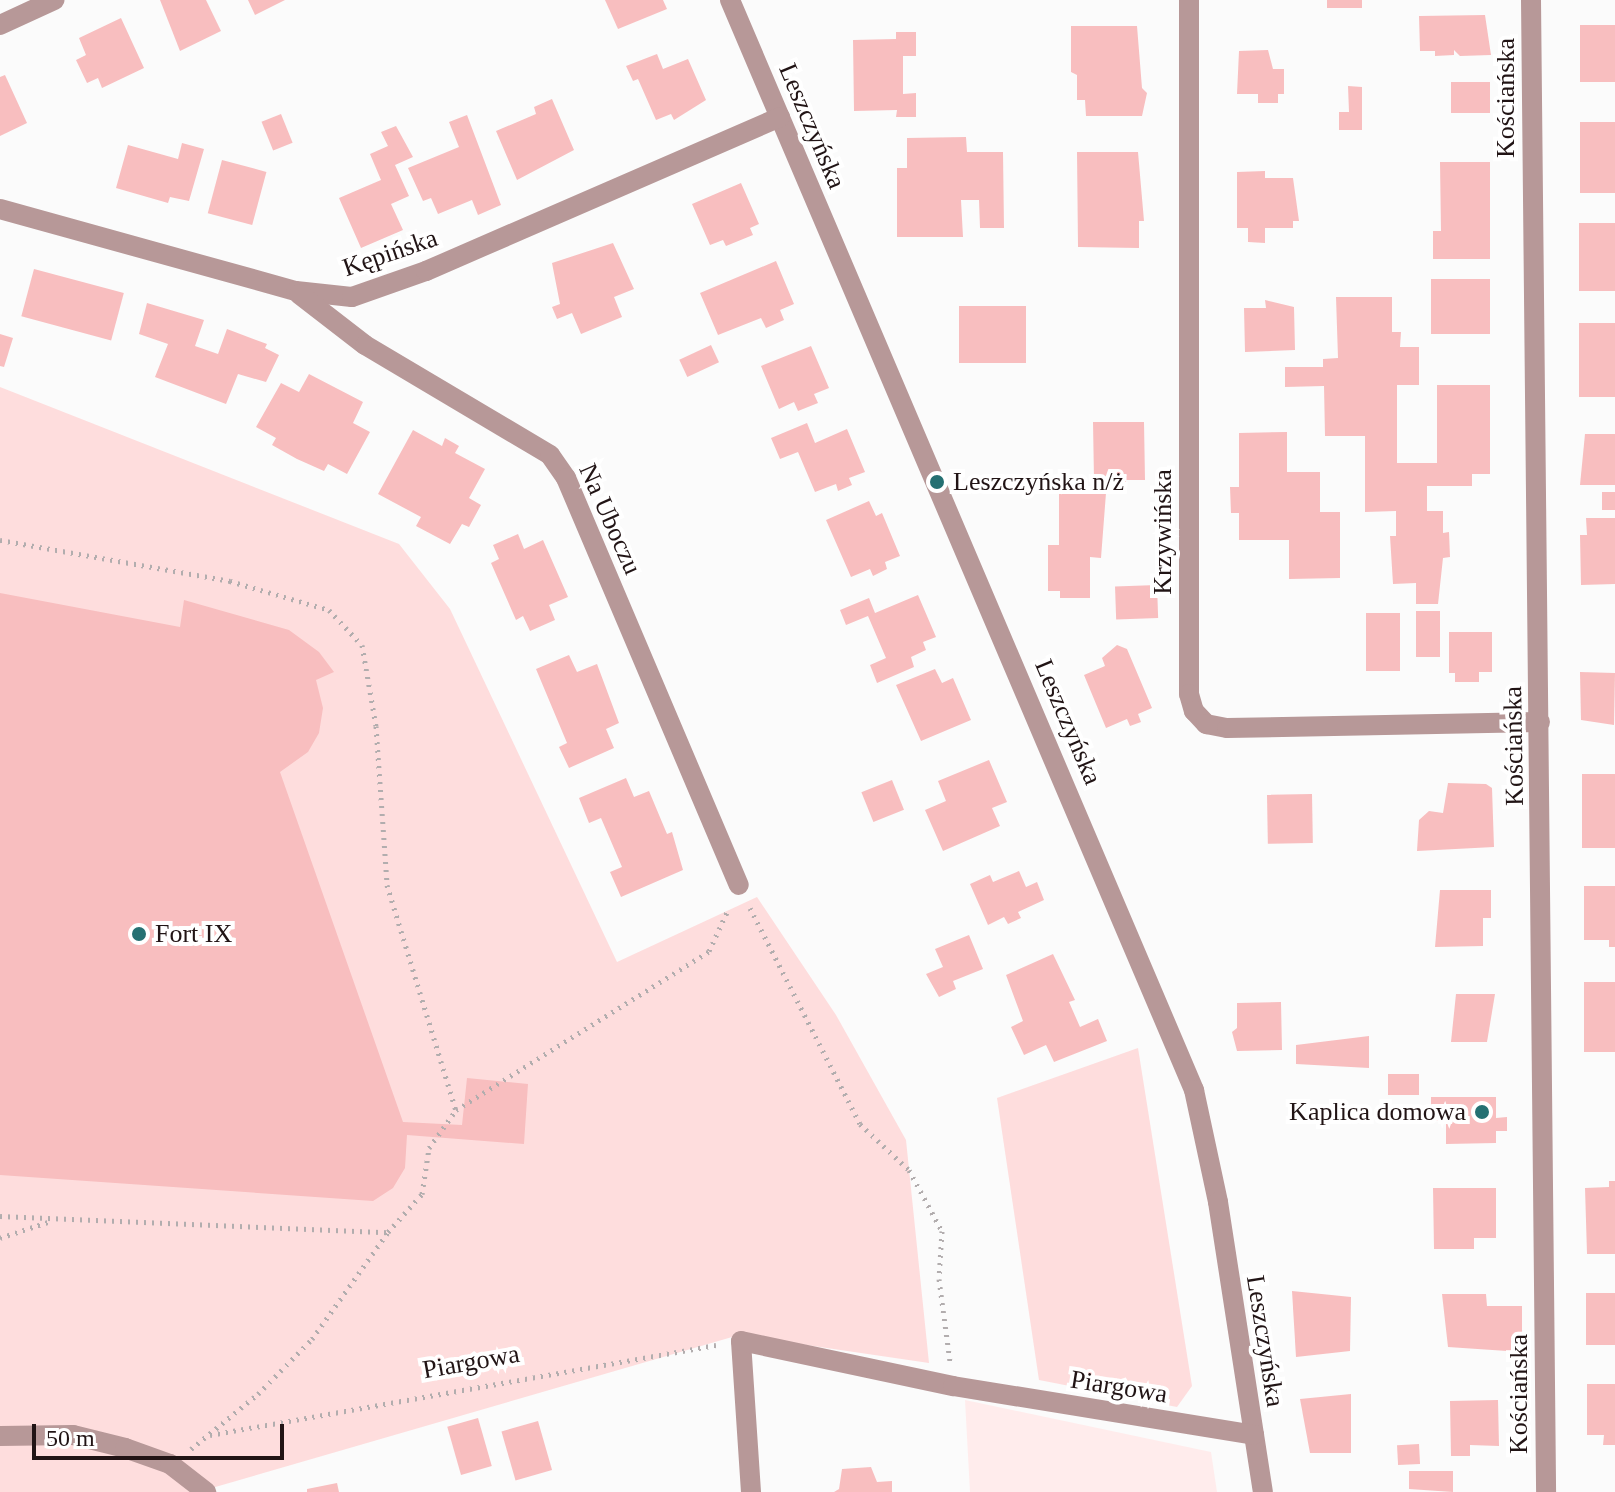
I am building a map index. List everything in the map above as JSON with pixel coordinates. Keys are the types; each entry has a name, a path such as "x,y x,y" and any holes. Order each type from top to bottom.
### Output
{"street":[{"path":"0,25 54,0"},
{"name":"Leszczyńska","path":"730,0 1189,1078 1218,1202 1263,1492"},
{"name":"Krzywińska","path":"1189,0 1189,694 1194,711 1206,724 1227,728 1540,722"},
{"name":"Kościańska","path":"1531,0 1546,1492"},
{"name":"Kępińska","path":"0,209 333,299 377,290 780,117"},
{"name":"Na Uboczu","path":"296,291 365,345 550,455 566,478 739,885"},
{"path":"741,1341 751,1492"},
{"name":"Piargowa","path":"741,1341 953,1386 1254,1435"},
{"path":"0,1436 73,1435 170,1464 206,1492"}],"path":[{"path":"0,540 230,581 329,610 362,645 376,726 387,885 456,1110"},
{"path":"170,1464 209,1435 312,1339 388,1232 422,1194 429,1148 456,1110 709,951 739,885"},
{"path":"739,885 860,1124 909,1170 942,1231 939,1279 953,1386"},
{"path":"0,1216 52,1221 388,1232"},
{"path":"0,1238 52,1221"},
{"name":"Piargowa","path":"209,1435 741,1341"}],"shaded area":[{"path":"0,387 399,544 450,609 617,962 757,897 836,1015 906,1140 929,1363 739,1335 198,1492 0,1492"},
{"path":"1138,1048 1192,1386 1177,1407 1039,1380 997,1098"},
{"path":"965,1400 1211,1452 1217,1492 970,1492"}],"building":[{"path":"160,0 206,0 221,31 180,51"},
{"path":"248,0 285,0 255,15"},
{"path":"605,0 663,0 667,9 618,29"},
{"path":"1327,0 1362,0 1362,8 1327,8"},
{"path":"1485,15 1491,55 1460,56 1454,50 1454,55 1435,56 1435,51 1420,51 1419,16"},
{"path":"121,18 144,68 102,88 98,78 87,83 76,60 86,55 79,38"},
{"path":"1580,25 1615,25 1615,82 1580,82"},
{"path":"1071,26 1137,26 1142,88 1147,93 1142,116 1086,116 1085,100 1077,100 1077,75 1071,72"},
{"path":"896,32 916,32 916,56 903,56 903,94 916,93 916,117 896,117 897,110 854,111 853,40 896,39"},
{"path":"1268,50 1273,69 1284,69 1284,94 1278,94 1278,103 1258,103 1258,94 1237,94 1239,51"},
{"path":"657,54 663,69 688,59 706,100 674,120 671,114 656,120 638,79 633,81 626,66"},
{"path":"5,75 27,123 0,136 0,77"},
{"path":"1451,82 1490,82 1490,113 1451,113"},
{"path":"1348,86 1362,87 1362,130 1339,130 1339,112 1349,112"},
{"path":"552,99 574,150 517,180 496,131 536,114 534,107"},
{"path":"281,114 293,143 273,151 262,122"},
{"path":"467,115 501,205 478,215 472,200 438,214 431,198 423,201 408,168 459,147 449,122"},
{"path":"1580,122 1615,122 1615,193 1580,193"},
{"path":"396,126 413,157 395,165 409,196 391,204 403,230 361,248 339,198 381,180 370,154 388,146 381,132"},
{"path":"966,137 967,152 1003,152 1004,228 980,228 979,200 961,200 963,237 897,237 897,168 907,168 907,138"},
{"path":"182,143 204,149 189,201 170,197 168,203 116,188 128,145 178,159"},
{"path":"1077,152 1138,152 1144,221 1139,221 1139,248 1078,247"},
{"path":"222,160 266,172 252,225 208,213"},
{"path":"1440,162 1490,162 1490,259 1433,259 1433,231 1441,231"},
{"path":"1265,171 1265,178 1293,178 1299,221 1293,221 1293,228 1265,228 1265,243 1248,242 1248,228 1237,228 1237,172"},
{"path":"741,183 759,224 750,228 753,235 726,246 723,240 710,245 692,204"},
{"path":"1579,223 1615,223 1615,291 1579,291"},
{"path":"613,243 634,289 614,297 622,317 581,334 572,313 557,319 552,307 560,304 552,263"},
{"path":"776,261 794,304 780,310 784,320 766,328 761,318 718,335 700,293"},
{"path":"34,269 124,293 111,340 21,316"},
{"path":"1431,279 1490,279 1490,334 1431,334"},
{"path":"1336,297 1392,297 1392,332 1401,332 1400,347 1419,347 1419,385 1397,385 1397,463 1437,463 1437,385 1490,385 1490,474 1472,474 1472,486 1427,486 1427,511 1443,511 1443,533 1449,532 1450,557 1443,558 1438,604 1416,604 1416,583 1393,584 1390,536 1396,536 1396,511 1365,512 1365,436 1325,436 1324,386 1285,387 1285,367 1323,367 1323,359 1338,358"},
{"path":"1265,300 1294,307 1295,350 1245,352 1244,308 1266,308"},
{"path":"147,303 204,320 195,346 218,354 227,329 267,344 265,348 279,355 266,382 238,374 226,404 155,377 168,344 139,334"},
{"path":"959,306 1026,306 1026,363 959,363"},
{"path":"1579,323 1615,323 1615,397 1579,397"},
{"path":"0,334 13,338 4,367 0,366"},
{"path":"711,345 719,362 687,377 679,360"},
{"path":"811,346 829,388 814,394 818,403 798,411 794,402 779,409 761,366"},
{"path":"309,374 363,402 353,423 370,432 347,474 328,464 324,471 297,459 272,445 276,438 256,427 281,383 299,392"},
{"path":"1093,422 1144,422 1145,480 1126,480 1126,491 1105,491 1104,480 1094,480"},
{"path":"807,423 815,443 847,429 865,472 849,478 852,485 838,491 836,484 815,492 798,452 780,459 771,438"},
{"path":"413,430 442,446 445,438 459,446 455,453 485,469 469,498 481,505 469,527 462,524 450,544 416,526 421,517 378,494"},
{"path":"1287,432 1287,472 1320,472 1320,512 1340,512 1340,578 1289,579 1289,540 1239,540 1239,513 1231,513 1230,487 1239,487 1239,433"},
{"path":"1585,434 1615,434 1615,485 1580,485"},
{"path":"1602,492 1615,492 1615,510 1602,510"},
{"path":"1059,493 1106,493 1101,558 1090,557 1090,598 1060,598 1060,591 1048,591 1048,545 1059,545"},
{"path":"869,501 876,516 882,513 900,556 885,562 887,569 873,576 870,569 851,577 826,520"},
{"path":"1586,518 1615,518 1615,584 1581,585 1580,535 1587,535"},
{"path":"518,534 524,549 543,540 568,597 549,605 555,620 530,631 523,616 516,620 491,563 499,559 493,545"},
{"path":"1157,585 1158,618 1116,619 1115,586"},
{"name":"Fort IX","path":"0,593 180,627 184,600 289,630 319,652 334,672 316,680 323,708 319,733 308,752 280,772 403,1122 462,1125 467,1078 528,1084 524,1144 407,1135 405,1168 393,1188 373,1201 0,1175"},
{"path":"918,595 936,637 923,642 926,650 911,657 914,667 877,683 870,665 886,658 868,616 846,625 840,610 869,598 875,613"},
{"path":"1416,611 1440,611 1440,657 1416,657"},
{"path":"1366,613 1400,613 1400,671 1366,671"},
{"path":"1449,632 1492,632 1492,672 1479,672 1479,682 1455,682 1455,673 1449,673"},
{"path":"1117,645 1127,649 1152,708 1138,714 1141,722 1130,726 1127,719 1106,728 1084,675 1105,666 1102,658"},
{"path":"569,655 577,672 597,664 619,723 606,729 614,748 569,768 559,747 567,743 536,669"},
{"path":"935,669 942,683 953,678 971,720 921,741 896,685"},
{"path":"1580,672 1615,673 1614,725 1581,720"},
{"path":"989,760 1007,802 992,808 1000,826 943,851 925,810 946,801 938,781"},
{"path":"1582,774 1615,774 1615,848 1582,848"},
{"path":"626,778 634,797 649,791 667,834 672,832 683,870 621,897 610,872 622,867 601,818 589,823 579,798"},
{"path":"892,780 904,810 873,822 861,792"},
{"path":"1448,783 1486,784 1492,788 1494,847 1417,851 1419,820 1429,811 1443,813"},
{"path":"1312,794 1313,843 1268,844 1267,795"},
{"path":"1019,871 1026,887 1037,882 1044,900 1018,912 1021,918 1008,924 1004,917 988,925 970,884 990,875 993,882"},
{"path":"1584,886 1615,886 1615,947 1609,947 1609,940 1584,940"},
{"path":"1440,890 1491,890 1491,918 1483,918 1483,946 1435,947"},
{"path":"969,935 983,969 953,981 956,989 939,997 926,974 943,967 935,949"},
{"path":"1053,954 1075,1000 1069,1002 1080,1027 1098,1019 1107,1041 1054,1062 1046,1045 1024,1055 1011,1027 1023,1021 1006,975"},
{"path":"1584,982 1615,982 1615,1052 1584,1052"},
{"path":"1456,994 1495,994 1487,1042 1451,1042"},
{"path":"1281,1002 1282,1050 1237,1051 1232,1032 1237,1028 1237,1003"},
{"path":"1369,1036 1369,1068 1296,1064 1296,1045"},
{"path":"1388,1074 1419,1074 1419,1095 1388,1095"},
{"path":"1431,1097 1496,1097 1496,1118 1507,1117 1507,1131 1496,1131 1496,1143 1446,1144 1446,1121 1431,1121"},
{"path":"1609,1181 1615,1181 1615,1254 1587,1254 1585,1188 1609,1187"},
{"path":"1433,1188 1496,1188 1496,1238 1474,1238 1474,1249 1434,1249"},
{"path":"1292,1291 1351,1297 1350,1351 1296,1357"},
{"path":"1586,1293 1615,1293 1615,1345 1586,1345"},
{"path":"1442,1294 1486,1294 1487,1306 1522,1306 1522,1352 1448,1347"},
{"path":"1587,1384 1615,1384 1615,1445 1603,1445 1604,1435 1587,1435"},
{"path":"1351,1394 1351,1453 1310,1453 1300,1399"},
{"path":"1498,1400 1499,1446 1470,1445 1470,1456 1451,1456 1450,1401"},
{"path":"478,1418 492,1466 461,1475 447,1427"},
{"path":"538,1421 552,1470 516,1480 501,1431"},
{"path":"1419,1444 1420,1464 1398,1465 1397,1445"},
{"path":"871,1467 877,1482 892,1481 892,1492 834,1492 839,1489 842,1469"},
{"path":"1409,1471 1453,1471 1453,1492 1409,1489"},
{"path":"337,1483 339,1492 307,1492 307,1489"}],"place":[{"name":"Leszczyńska n/ż","path":"937,482"},
{"name":"Fort IX","path":"139,934"},
{"name":"Kaplica domowa","path":"1482,1112"}]}
